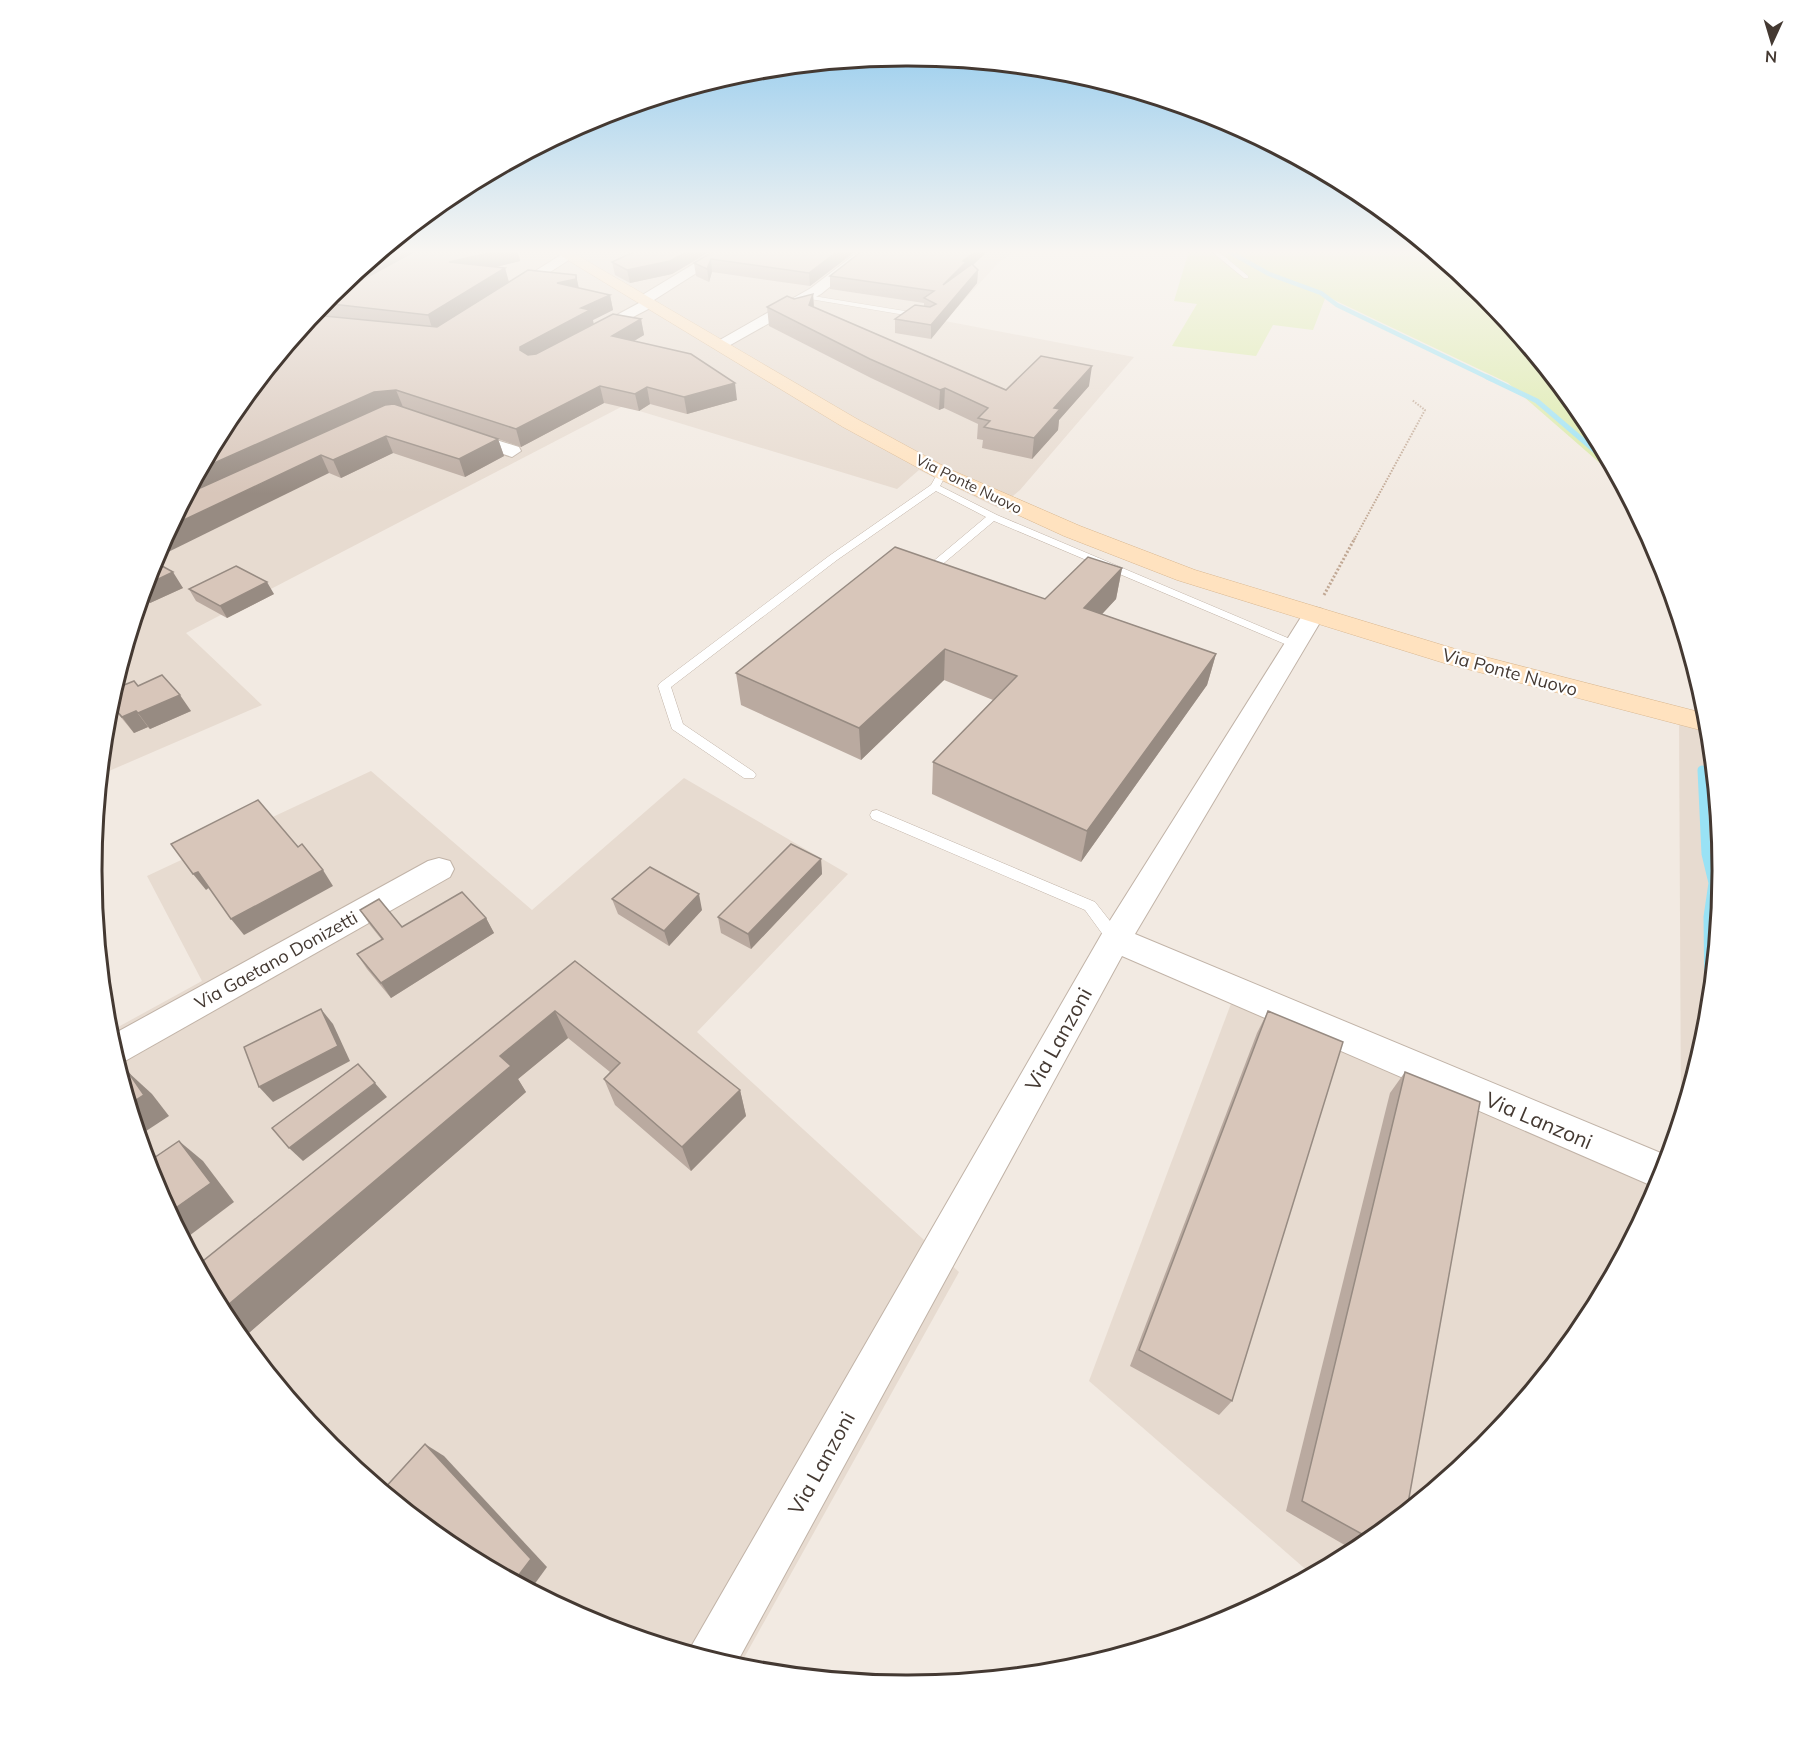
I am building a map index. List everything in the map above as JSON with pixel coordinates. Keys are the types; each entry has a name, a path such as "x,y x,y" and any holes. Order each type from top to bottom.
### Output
{"main road":[{"name":"Via Ponte Nuovo","path":"698,332 850,423 938,480 1176,571 1453,657 1697,720"}],"street":[{"path":"576,342 593,332"},
{"path":"719,345 741,332"},
{"path":"446,429 512,451"},
{"path":"1115,939 1314,614"},
{"name":"Via Gaetano Donizetti","path":"122,1046 439,869"},
{"name":"Via Lanzoni","path":"715,1652 1115,939 1654,1168"}],"lane":[{"path":"749,775 677,726 664,686 938,480 993,517 1296,644"},
{"path":"934,566 993,517"},
{"path":"877,815 1089,906 1115,939"}],"path":[{"path":"1314,614 1425,410 1412,400"}],"shaded area":[{"path":"309,332 1004,332 1134,357 1020,490 998,508 919,470 897,489 623,406 186,633 262,705 108,771 130,662 145,612 185,515 210,468 238,424 269,381"},
{"path":"1679,717 1698,723 1705,765 1712,870 1705,976 1696,1027 1681,1089"},
{"path":"371,771 532,910 684,778 848,874 697,1032 959,1272 744,1659 699,1648 599,1614 551,1592 460,1539 417,1509 338,1439 302,1401 269,1360 210,1273 185,1226 145,1129 130,1079 118,1027 202,981 147,876"},
{"path":"1232,1001 1652,1173 1629,1226 1604,1273 1576,1317 1512,1401 1476,1439 1397,1509 1305,1569 1089,1381"}],"green space":[{"path":"1180,332 1269,332 1256,356 1172,346"},
{"path":"1402,332 1505,332 1545,381 1602,465 1508,383"}],"building":[{"path":"309,332 548,332 520,347 520,350 528,355 536,354 578,332 618,332 612,336 691,354 735,383 684,397 647,387 635,394 600,386 516,429 396,390 374,392 213,464 269,381"},
{"path":"817,332 872,332 1006,390 1041,356 1092,366 1054,408 1060,409 1034,438 984,427 990,421 978,418 988,408 945,388 940,390"},
{"path":"394,404 498,439 459,459 386,436 333,460 321,455 183,521 199,488 385,405"},
{"path":"895,547 1045,599 1088,557 1122,568 1084,608 1216,654 1087,831 933,762 1017,676 945,649 859,728 736,673"},
{"path":"163,566 173,572 158,579"},
{"path":"236,566 267,582 220,606 189,589"},
{"path":"162,675 180,695 138,713 136,711 122,717 118,713 125,685 134,681 138,686"},
{"path":"258,800 298,847 302,844 323,870 231,919 198,872 193,874 171,844"},
{"path":"791,844 821,859 748,934 718,917"},
{"path":"650,867 699,894 664,931 612,899"},
{"path":"462,892 486,918 381,983 357,954 383,939 360,910 379,899 402,927"},
{"path":"575,961 740,1090 682,1147 604,1079 620,1063 555,1011 500,1056 511,1066 230,1304 203,1261"},
{"path":"321,1009 338,1046 259,1087 244,1047"},
{"path":"1268,1011 1343,1042 1232,1401 1139,1350"},
{"path":"358,1064 375,1083 289,1148 272,1128"},
{"path":"1405,1072 1480,1102 1409,1499 1361,1534 1302,1501"},
{"path":"129,1073 144,1095 136,1100"},
{"path":"179,1141 211,1183 177,1207 156,1157"},
{"path":"425,1444 531,1559 519,1575 460,1539 417,1509 388,1484"}],"waterway":[{"path":"1394,332 1491,379"},
{"path":"1487,377 1537,401 1591,447"},
{"path":"1702,770 1706,854 1712,878"},
{"path":"1708,941 1711,897"}]}
